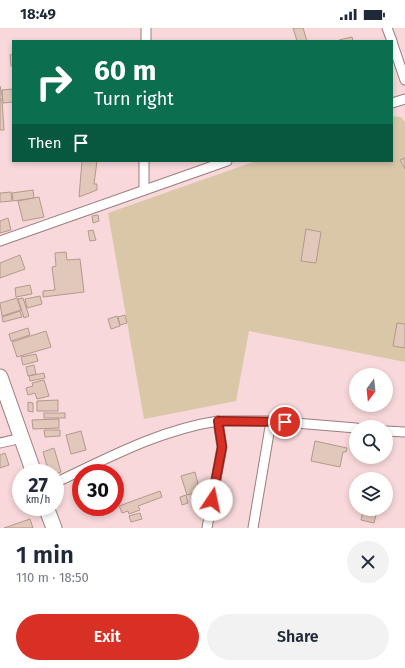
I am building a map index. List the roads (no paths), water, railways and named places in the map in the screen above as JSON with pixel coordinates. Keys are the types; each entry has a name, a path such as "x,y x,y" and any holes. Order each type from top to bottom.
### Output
{"highway":[{"path":"0,377 31,464"},
{"path":"49,516 54,528"}],"street":[{"path":"146,28 146,40"},
{"path":"387,28 391,40"},
{"path":"393,45 405,80"},
{"path":"393,103 405,98"},
{"path":"144,162 144,190"},
{"path":"0,241 224,162"},
{"path":"207,528 222,447 218,421"},
{"path":"64,479 144,441 189,425 218,421 270,421 349,427"},
{"path":"253,528 270,421"},
{"path":"393,431 405,432"},
{"path":"0,443 22,438"}]}
